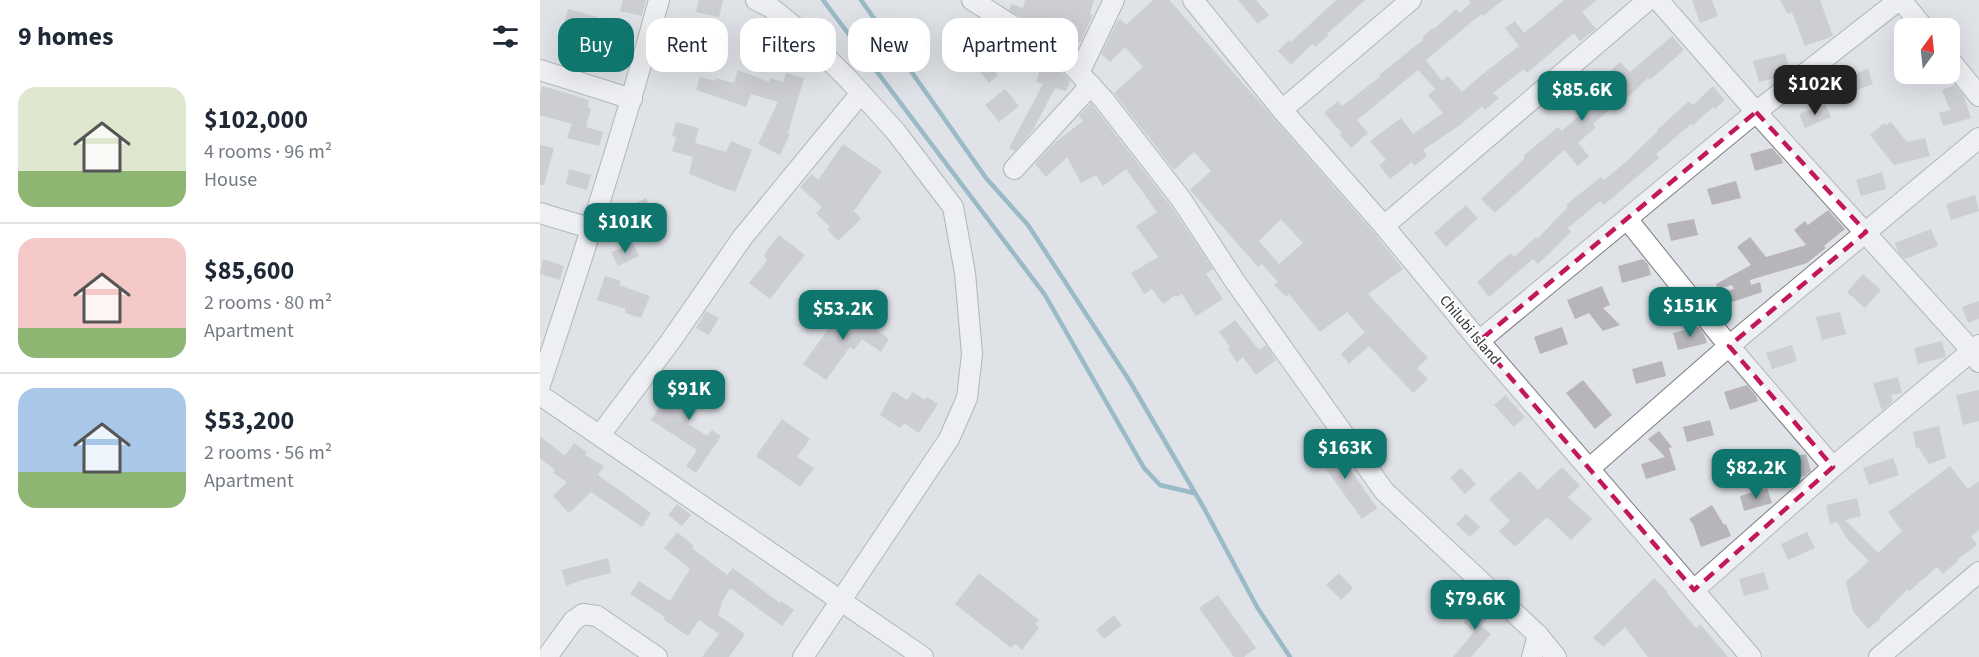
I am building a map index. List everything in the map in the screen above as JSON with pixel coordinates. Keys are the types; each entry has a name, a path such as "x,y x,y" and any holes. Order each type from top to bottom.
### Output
{"street":[{"path":"540,385 593,229 632,99 658,0"},
{"path":"756,0 800,31 861,93 896,132 953,207 964,273 972,354 967,398 949,439 802,657"},
{"path":"972,0 1059,55 1085,78 1181,200 1234,280 1384,492 1538,635 1556,657"},
{"path":"1014,169 1085,78 1114,0"},
{"name":"Chilubi Island","path":"1192,0 1281,110 1384,226 1479,341 1751,657"},
{"path":"1281,110 1411,0"},
{"path":"1384,226 1648,0"},
{"path":"1658,0 1756,112 1977,353 1833,467 1694,590"},
{"path":"1479,341 1756,112 1900,0 1915,18"},
{"path":"540,70 632,99"},
{"path":"1960,72 1979,96"},
{"path":"600,435 670,342 742,238 861,93"},
{"path":"1590,468 1729,345 1979,138"},
{"path":"540,213 593,229"},
{"path":"1627,219 1729,345 1833,467"},
{"path":"540,394 923,657"},
{"path":"1879,657 1979,572"},
{"path":"547,657 573,621 583,614 597,616 657,657"},
{"path":"1532,657 1538,635"}],"highlighted area":[{"path":"1756,112 1866,232 1729,346 1833,467 1694,590 1479,341"}],"building":[{"path":"623,0 646,0 642,16 620,11"},
{"path":"699,0 723,0 719,17 696,12"},
{"path":"1025,0 1094,0 1090,14 1093,15 1080,43 1078,42 1078,18 1022,18 1009,10 1011,4 1023,8"},
{"path":"1153,0 1169,0 1375,234 1403,269 1368,294 1428,358 1417,368 1428,379 1413,393 1369,346 1349,364 1341,354 1365,332 1347,312 1320,332 1289,294 1286,297 1274,285 1278,282 1262,264 1258,267 1190,190 1211,171 1194,152 1174,170 1114,93 1143,67 1125,47 1110,62 1101,54 1117,22 1120,19 1126,25","holes":["1281,219 1303,243 1279,264 1259,241"]},
{"path":"1238,0 1256,0 1269,15 1258,24"},
{"path":"1336,0 1365,0 1327,34 1328,36 1315,47 1312,44 1291,65 1278,51 1289,40 1291,42"},
{"path":"1469,0 1503,0 1483,16 1481,14 1426,60 1442,81 1448,76 1462,92 1519,46 1505,28 1515,21 1524,33 1564,0 1597,0 1582,12 1596,29 1580,41 1574,33 1527,73 1524,69 1493,93 1499,98 1485,110 1482,106 1460,125 1423,150 1427,156 1414,166 1412,162 1390,179 1379,165 1386,160 1370,141 1401,118 1413,134 1443,113 1428,95 1435,89 1418,70 1357,120 1368,133 1351,148 1340,135 1342,133 1324,113 1338,101 1342,106 1381,76 1379,75 1424,39 1422,37 1456,9 1460,13 1471,3"},
{"path":"1692,0 1712,0 1718,16 1700,23"},
{"path":"1780,0 1820,0 1833,36 1805,46 1792,12 1788,14"},
{"path":"568,9 598,17 598,18 565,18"},
{"path":"1672,36 1684,50 1650,80 1648,78 1593,124 1596,127 1578,143 1589,156 1578,166 1564,150 1495,213 1481,199 1525,158 1523,156 1558,127 1562,131 1593,103 1580,89 1596,75 1601,80 1620,62 1630,72"},
{"path":"1785,53 1790,70 1783,76 1759,82 1753,61"},
{"path":"1868,69 1873,84 1846,94 1840,79"},
{"path":"738,70 769,82 770,78 783,82 786,73 804,78 788,133 790,134 780,155 758,144 778,102 751,94 746,107 696,90 700,77 734,83"},
{"path":"980,72 996,72 998,75 989,83"},
{"path":"1039,72 1062,72 1070,81 1066,91 1055,88 1033,130 1015,151 1009,148 1043,84 1036,82"},
{"path":"1955,85 1964,96 1971,118 1943,126 1939,113 1950,110 1942,90"},
{"path":"542,86 589,100 588,108 591,109 586,127 603,132 599,146 567,138 572,124 540,115"},
{"path":"1713,86 1725,100 1715,109 1713,107 1693,125 1691,124 1656,154 1659,158 1604,205 1600,201 1568,228 1571,232 1538,264 1533,259 1489,297 1477,282 1510,253 1514,257 1536,237 1537,239 1568,207 1566,205 1601,177 1604,180 1689,101 1693,105"},
{"path":"1005,89 1019,106 999,122 985,105"},
{"path":"1091,103 1171,206 1213,269 1206,274 1223,299 1196,316 1182,294 1177,297 1175,295 1163,304 1152,289 1144,294 1131,273 1158,257 1136,226 1157,212 1126,169 1103,186 1096,175 1081,183 1067,157 1046,177 1035,164 1053,144 1083,121 1079,116"},
{"path":"1825,104 1831,117 1805,128 1799,114"},
{"path":"676,122 699,128 695,143 726,152 731,141 752,150 735,192 689,174 693,157 672,151 676,137 672,136"},
{"path":"1891,122 1907,142 1925,138 1930,156 1894,165 1870,135 1884,123 1886,125"},
{"path":"843,144 882,171 854,211 861,219 838,241 827,229 830,227 816,213 822,207 800,187 812,174 818,180"},
{"path":"540,145 554,148 544,185 540,185"},
{"path":"1772,148 1783,163 1755,171 1750,154"},
{"path":"569,169 591,175 587,190 566,184"},
{"path":"1882,172 1886,189 1861,196 1856,180"},
{"path":"1736,181 1741,198 1712,205 1707,189"},
{"path":"1975,195 1979,211 1951,220 1946,204"},
{"path":"646,198 653,212 633,223 626,209"},
{"path":"1466,205 1478,218 1446,247 1434,233"},
{"path":"1828,210 1845,229 1824,246 1826,248 1807,263 1750,280 1751,285 1760,282 1762,292 1726,304 1723,292 1734,289 1732,285 1718,289 1716,284 1751,265 1737,247 1750,237 1766,257 1806,245 1794,230 1805,221 1808,225"},
{"path":"1694,219 1698,235 1671,241 1667,224"},
{"path":"1931,229 1938,246 1905,259 1898,252 1895,243"},
{"path":"779,235 805,255 770,299 749,283 767,261 764,255"},
{"path":"633,243 639,256 618,266 611,252"},
{"path":"543,259 564,266 560,280 540,274"},
{"path":"1643,259 1648,264 1651,275 1622,283 1618,266"},
{"path":"1863,274 1881,290 1865,308 1847,292"},
{"path":"605,276 621,281 619,285 650,296 641,318 625,313 626,309 597,300"},
{"path":"1602,286 1610,305 1603,308 1620,325 1603,331 1589,313 1575,319 1567,300"},
{"path":"1979,301 1979,319 1968,323 1962,307"},
{"path":"835,308 848,318 855,309 874,322 871,326 889,339 881,352 862,339 854,350 850,347 826,380 803,364 830,327 824,323"},
{"path":"706,311 719,318 709,335 696,328"},
{"path":"1840,312 1846,334 1822,340 1816,317"},
{"path":"1235,320 1259,350 1266,345 1276,360 1256,375 1243,357 1237,362 1219,332"},
{"path":"1562,327 1568,344 1540,354 1534,337"},
{"path":"1698,327 1707,343 1678,350 1673,333"},
{"path":"1942,341 1946,357 1918,364 1914,348"},
{"path":"1792,345 1797,361 1772,369 1766,353"},
{"path":"1662,361 1666,376 1636,384 1632,369"},
{"path":"709,370 718,377 688,424 707,436 712,430 721,436 696,473 686,466 697,450 651,420 661,404 667,408 679,390 682,392 685,388 693,393"},
{"path":"1898,377 1902,393 1891,395 1893,401 1882,411 1873,383"},
{"path":"1583,380 1612,415 1595,429 1566,393"},
{"path":"1747,385 1758,401 1730,410 1724,392"},
{"path":"1979,390 1979,421 1963,425 1956,395"},
{"path":"893,391 907,400 913,392 925,400 927,397 938,404 919,433 904,423 900,428 880,415"},
{"path":"1505,395 1525,417 1514,427 1494,405"},
{"path":"782,419 810,439 797,457 814,468 800,487 756,456"},
{"path":"1710,420 1714,435 1687,442 1683,427"},
{"path":"1939,426 1946,458 1929,464 1918,447 1916,448 1913,432"},
{"path":"1659,431 1672,447 1669,448 1676,470 1646,479 1641,464 1665,457 1648,439"},
{"path":"540,436 565,456 574,443 587,452 585,455 604,466 598,475 651,513 642,527 591,492 569,513 553,496 567,482 553,473 555,470 540,458"},
{"path":"1326,440 1343,464 1345,462 1377,508 1362,519 1312,449"},
{"path":"1806,454 1811,471 1805,476 1787,479 1783,459"},
{"path":"1893,458 1899,475 1869,485 1863,468"},
{"path":"1726,459 1743,477 1734,485 1718,467"},
{"path":"1950,466 1968,489 1979,481 1979,530 1971,536 1977,545 1943,574 1937,567 1909,591 1908,589 1868,629 1853,611 1846,582 1869,561 1848,540 1837,522 1830,524 1826,505 1857,498 1861,516 1845,520 1878,553 1902,531 1888,512"},
{"path":"1562,467 1580,486 1568,497 1592,519 1571,540 1547,517 1515,547 1499,531 1510,521 1489,499 1520,471 1538,490"},
{"path":"1461,468 1476,484 1465,494 1450,478"},
{"path":"1767,488 1772,503 1744,511 1740,496"},
{"path":"677,504 691,515 682,526 668,515"},
{"path":"1712,505 1724,525 1726,524 1731,536 1701,547 1689,519"},
{"path":"1466,514 1480,527 1470,537 1456,524"},
{"path":"677,532 694,546 692,548 727,575 733,568 780,603 781,601 794,610 782,626 730,588 718,615 745,634 729,657 702,657 719,634 699,620 688,636 663,619 665,617 630,594 639,581 670,601 690,569 664,548"},
{"path":"1807,532 1815,548 1788,560 1781,544"},
{"path":"608,558 611,573 566,586 562,570"},
{"path":"1764,572 1769,589 1744,596 1739,579"},
{"path":"979,573 1039,620 1035,624 1039,628 1022,650 1015,644 1011,648 955,604"},
{"path":"1339,573 1353,588 1341,600 1326,585"},
{"path":"1654,578 1696,628 1700,624 1728,657 1648,657 1625,627 1603,647 1593,638"},
{"path":"1218,595 1256,648 1244,657 1234,657 1199,608"},
{"path":"1481,602 1493,613 1481,626 1491,634 1471,657 1453,657 1474,632 1463,622"},
{"path":"1114,615 1122,625 1104,639 1096,630"}],"waterway":[{"path":"823,0 1045,295 1144,468 1160,485 1194,493"},
{"path":"861,0 986,178 1028,225 1129,380 1205,510 1257,607 1290,657"}]}
